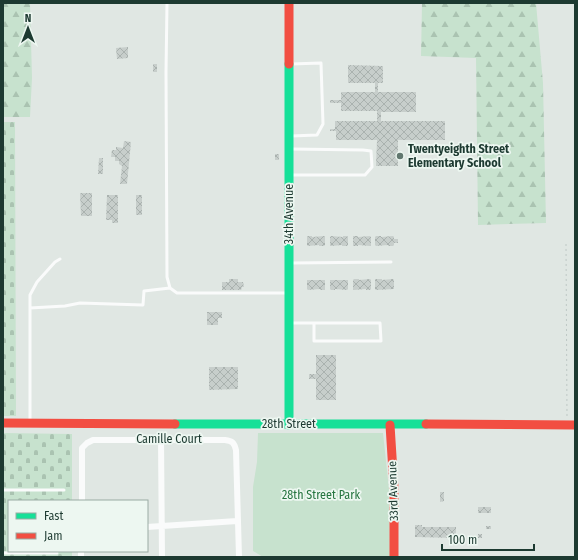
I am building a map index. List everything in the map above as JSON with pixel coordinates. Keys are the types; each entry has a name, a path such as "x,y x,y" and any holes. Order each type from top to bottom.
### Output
{"main road":[{"name":"34th Avenue","path":"289,3 289,424"},
{"name":"28th Street","path":"3,423 571,425"},
{"name":"33rd Avenue","path":"390,425 394,488 394,557"}],"street":[{"name":"Camille Court","path":"82,500 82,448 87,443 94,440 161,439 231,441 235,445 239,557"},
{"path":"161,439 162,557"},
{"path":"148,527 237,521"}],"lane":[{"path":"167,3 167,278 170,288 177,293 289,293"},
{"path":"289,64 320,63 323,124 317,135 289,136"},
{"path":"289,149 363,150 371,152 372,167 365,175 289,175"},
{"path":"30,423 30,295 36,282 55,262 60,259"},
{"path":"289,263 391,262"},
{"path":"30,308 66,306 80,303 143,305 144,291 170,288"},
{"path":"289,323 314,323 380,323 381,341 314,341 314,323"},
{"path":"3,490 64,490"},
{"path":"3,553 57,553"}],"path":[{"path":"566,244 571,425"}],"green space":[{"path":"3,3 30,3 32,78 30,117 3,117"},
{"path":"422,3 536,3 543,83 546,223 478,225 476,58 421,56"},
{"path":"3,122 15,122 16,416 3,416"},
{"path":"3,433 72,434 72,500 8,500 8,552 72,552 72,557 3,557"},
{"name":"28th Street Park","path":"258,433 383,433 389,489 390,557 263,557 253,551 253,487 257,462"}],"building":[{"path":"128,47 128,58 117,59 116,48"},
{"path":"153,64 157,64 157,72 153,72"},
{"path":"348,65 383,66 383,83 378,83 378,92 416,92 416,112 381,112 381,121 445,121 445,140 398,140 398,166 376,166 377,140 336,140 336,131 330,131 330,129 335,129 335,121 377,121 377,111 341,111 341,103 330,103 330,100 341,100 341,92 375,92 375,83 348,83"},
{"path":"124,141 131,142 127,184 120,184 122,166 119,164 119,161 115,161 115,157 111,157 112,150 116,150 116,147 123,148"},
{"path":"275,154 279,154 279,160 275,160"},
{"path":"99,158 103,158 103,174 98,174"},
{"path":"80,193 92,193 92,216 81,216"},
{"path":"107,195 118,195 118,223 112,223 112,220 106,220"},
{"path":"136,195 142,195 142,215 136,215"},
{"path":"308,236 324,236 325,245 308,246"},
{"path":"331,236 347,236 348,245 331,246"},
{"path":"353,236 370,236 371,245 353,246"},
{"path":"376,236 393,236 394,245 376,246"},
{"path":"394,239 398,239 398,243 394,243"},
{"path":"229,279 238,279 238,282 243,282 244,287 242,287 241,290 222,290 222,282 229,282"},
{"path":"354,279 370,279 371,289 354,290"},
{"path":"376,279 393,279 394,289 376,290"},
{"path":"307,280 325,280 325,290 308,290"},
{"path":"330,280 348,280 348,289 331,290"},
{"path":"207,312 222,312 222,318 218,318 218,325 207,325"},
{"path":"316,355 336,355 336,400 316,400 316,379 309,379 309,374 316,374"},
{"path":"209,367 238,367 238,389 209,390"},
{"path":"440,492 444,492 444,501 440,502"},
{"path":"478,507 491,507 491,513 478,513"},
{"path":"415,525 422,525 422,527 456,527 456,538 415,537"},
{"path":"486,526 491,526 491,529 486,529"},
{"path":"478,534 482,534 482,538 478,538"}],"traffic: fast":[{"path":"289,64 289,425"},
{"path":"175,424 426,424"}],"traffic: jam":[{"path":"289,3 289,64"},
{"path":"3,423 175,424"},
{"path":"426,424 575,425"},
{"path":"390,425 394,488 394,557"}],"place":[{"name":"Twentyeighth Street Elementary School","path":"400,156"}]}
